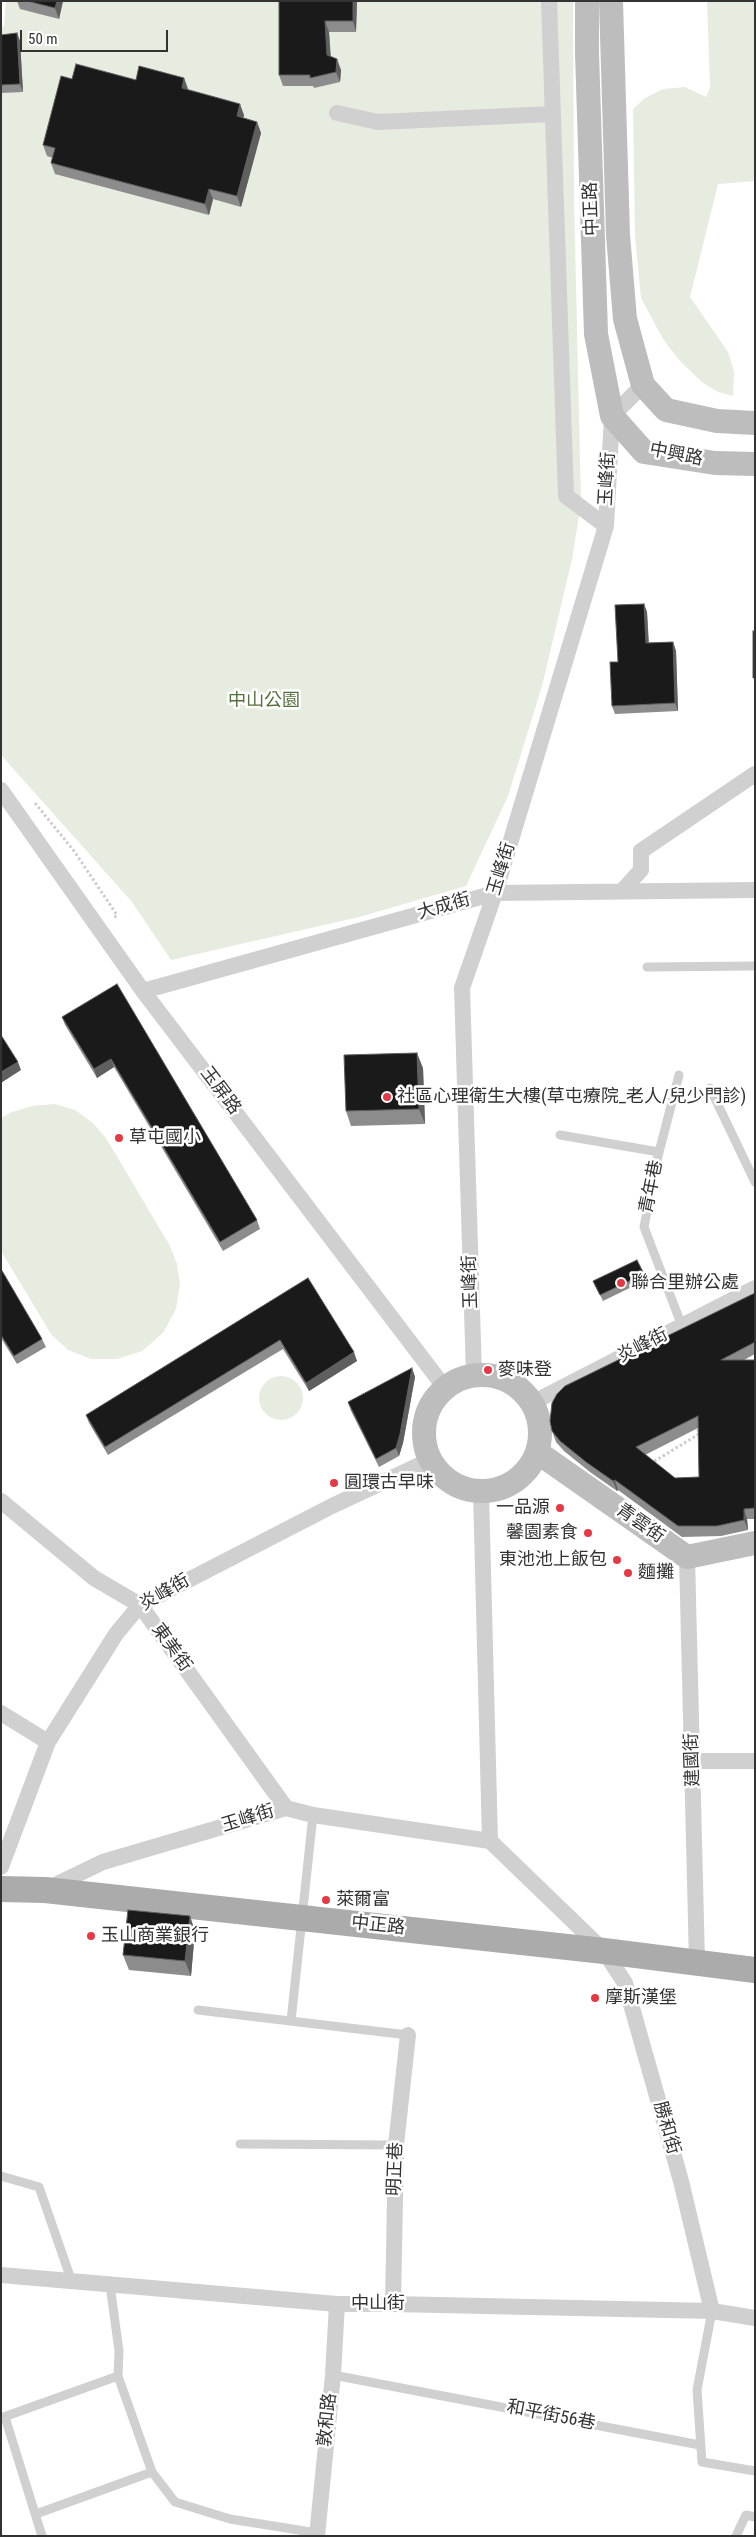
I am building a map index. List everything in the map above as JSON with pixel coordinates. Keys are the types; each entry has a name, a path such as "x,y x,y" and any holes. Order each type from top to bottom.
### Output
{"main road":[{"name":"中正路","path":"1,1889 45,1890 604,1951 755,1970"}],"street":[{"path":"549,1 566,496 606,526"},
{"name":"中正路","path":"587,1 596,334 612,416"},
{"name":"中正路","path":"611,1 618,235 625,319 643,385"},
{"path":"337,113 378,122 552,114"},
{"path":"612,416 643,385 666,410 718,421 755,423"},
{"name":"中興路","path":"612,416 644,452 715,463 755,464"},
{"name":"玉峰街","path":"474,1375 462,988 495,893 606,526 612,416"},
{"path":"622,891 641,870 641,852 755,774"},
{"name":"玉屏路","path":"1,790 102,930 143,991 445,1388"},
{"name":"大成街","path":"143,991 495,893 755,890"},
{"name":"炎峰街","path":"532,1404 755,1288"},
{"path":"474,1375 491,1375 507,1380 521,1390 532,1404 538,1419 540,1435 537,1452 528,1468 516,1481 499,1489 481,1492 466,1490 451,1483 439,1473 430,1460 424,1441 424,1421 432,1402 445,1388 458,1379 474,1375"},
{"name":"青雲街","path":"537,1452 687,1557"},
{"name":"炎峰街","path":"1,1867 48,1742 116,1634 140,1605 332,1506 430,1460"},
{"path":"481,1492 490,1841 604,1951"},
{"name":"東美街","path":"1,1501 94,1578 140,1605 286,1808"},
{"path":"687,1557 755,1543"},
{"name":"建國街","path":"687,1557 694,1761 697,1962"},
{"path":"1,1713 48,1742"},
{"path":"694,1761 755,1760"},
{"name":"玉峰街","path":"45,1890 103,1862 286,1808 313,1815 490,1841"},
{"name":"勝和街","path":"604,1951 625,1983 681,2181 712,2311"},
{"name":"明正巷","path":"392,2304 396,2145 408,2035"},
{"name":"中山街","path":"1,2276 337,2304 712,2311 755,2318"},
{"name":"敦和路","path":"317,2534 333,2375 337,2304"}],"lane":[{"path":"647,967 755,966"},
{"name":"青年巷","path":"679,1074 659,1152 644,1227 682,1326"},
{"path":"710,1088 755,1182"},
{"path":"560,1135 659,1152"},
{"path":"291,2021 313,1815"},
{"path":"198,2010 408,2035"},
{"path":"240,2144 396,2145"},
{"path":"1,2176 39,2187 72,2282"},
{"path":"110,2285 119,2351 118,2376 152,2472 175,2502 230,2519 317,2534"},
{"path":"712,2311 697,2390 702,2462 755,2471"},
{"name":"和平街56巷","path":"333,2375 700,2444"},
{"path":"42,2536 3,2417 118,2376"},
{"path":"36,2514 152,2472"},
{"path":"736,2536 746,2514 755,2517"}],"path":[{"path":"35,803 74,852 117,915 102,930"},
{"path":"645,1470 651,1462 699,1434 695,1417"}],"green space":[{"name":"中山公園","path":"6,1 573,1 574,198 581,504 572,559 542,686 508,796 466,886 359,917 171,960 132,902 1,755 1,27 4,26"},
{"path":"707,1 755,1 755,181 718,184 690,297 728,352 734,372 733,396 718,392 703,383 680,361 663,339 641,298 635,236 633,109 645,98 663,89 685,87 706,97 710,88"},
{"path":"55,1104 75,1110 93,1123 106,1138 170,1246 177,1264 180,1284 176,1309 163,1333 142,1351 117,1359 91,1359 68,1350 51,1334 1,1251 1,1118 12,1112 32,1106"},
{"path":"285,1376 297,1382 302,1389 302,1407 297,1414 290,1419 277,1420 269,1417 262,1410 259,1394 262,1386 269,1379"}],"building":[{"path":"27,1 57,1 55,8"},
{"path":"279,1 353,1 353,21 325,21 327,55 337,59 336,72 310,78 310,75 279,75"},
{"path":"17,33 20,84 1,85 1,35"},
{"path":"76,64 136,80 139,66 184,78 182,88 240,104 237,116 257,122 237,196 209,189 205,204 51,163 55,148 43,145 61,76 72,79"},
{"path":"644,604 646,643 673,642 675,703 612,706 610,662 618,662 615,605"},
{"path":"753,631 755,632 755,678 753,678"},
{"path":"117,984 257,1220 220,1242 111,1059 94,1069 62,1017"},
{"path":"1,1035 18,1062 1,1072"},
{"name":"社區心理衛生大樓(草屯療院_老人/兒少門診)","path":"417,1053 419,1109 346,1111 344,1055"},
{"path":"637,1260 644,1274 600,1295 593,1281"},
{"path":"1,1269 42,1339 14,1356 1,1335"},
{"path":"308,1278 354,1352 306,1383 280,1340 105,1447 86,1415"},
{"path":"755,1293 755,1342 721,1360 755,1360 755,1508 744,1509 744,1520 717,1526 678,1526 615,1480 613,1481 586,1462 560,1441 552,1431 550,1421 552,1403 565,1386","holes":["698,1416 699,1477 675,1478 636,1447"]},
{"path":"412,1368 396,1448 376,1459 348,1402"},
{"path":"128,1910 190,1916 185,1961 123,1955"}],"place":[{"name":"社區心理衛生大樓(草屯療院_老人/兒少門診)","path":"387,1097"},
{"name":"草屯國小","path":"119,1138"},
{"name":"聯合里辦公處","path":"621,1283"},
{"name":"麥味登","path":"488,1370"},
{"name":"圓環古早味","path":"334,1483"},
{"name":"一品源","path":"560,1508"},
{"name":"馨園素食","path":"588,1533"},
{"name":"東池池上飯包","path":"617,1560"},
{"name":"麵攤","path":"628,1573"},
{"name":"萊爾富","path":"326,1900"},
{"name":"玉山商業銀行","path":"91,1936"},
{"name":"摩斯漢堡","path":"595,1998"}]}
